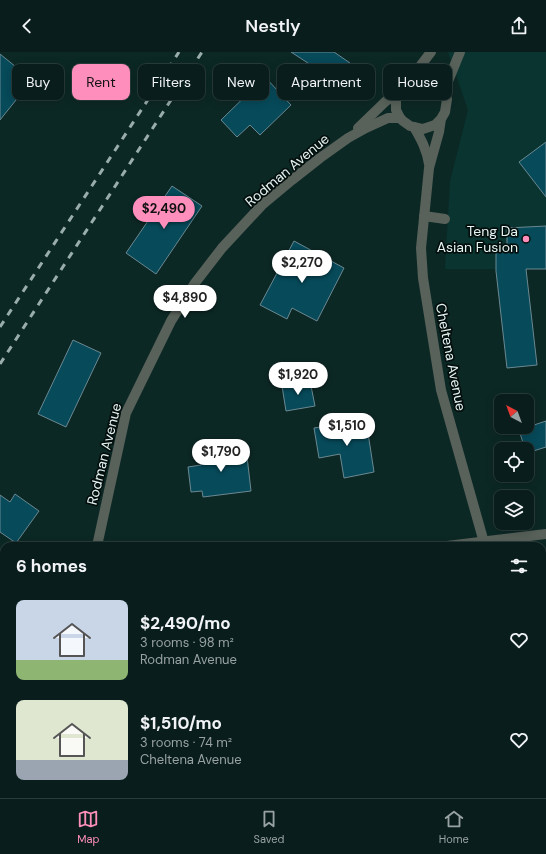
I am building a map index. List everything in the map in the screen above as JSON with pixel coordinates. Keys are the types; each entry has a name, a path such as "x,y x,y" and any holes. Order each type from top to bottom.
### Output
{"street":[{"path":"423,64 431,52"},
{"path":"452,72 460,52"},
{"name":"Rodman Avenue","path":"348,138 388,100"},
{"path":"396,100 396,110 400,118 406,124 423,129 435,129 446,112 447,100"},
{"name":"Rodman Avenue","path":"98,542 126,413 171,321 195,283 222,248 262,205 320,158 348,138 380,121 388,118 400,118"},
{"name":"Cheltena Avenue","path":"414,127 428,155 429,168"},
{"name":"Cheltena Avenue","path":"435,129 429,168 421,248 423,278 440,390 484,542"},
{"path":"424,216 445,219"},
{"path":"497,542 546,534"}],"shaded area":[{"path":"448,52 546,52 546,269 445,269 450,181 468,110"}],"building":[{"path":"291,52 334,52 350,63 349,64 309,64"},
{"path":"0,54 12,64 12,100 16,100 0,120"},
{"path":"269,81 277,90 277,100 286,100 291,105 260,135 250,125 237,137 221,120 241,100 269,100"},
{"path":"546,142 546,197 519,162"},
{"path":"172,186 202,206 156,274 126,253"},
{"path":"546,226 546,269 526,269 537,365 507,368 496,271 496,251 507,250 507,228"},
{"path":"294,241 344,268 317,321 292,308 287,319 260,305"},
{"path":"73,340 101,353 66,427 38,414"},
{"path":"310,381 315,406 286,411 282,386"},
{"path":"366,420 374,472 344,478 340,454 319,458 314,428"},
{"path":"546,421 546,447 534,451 534,442 523,442 520,434 534,434 534,425"},
{"path":"246,448 251,491 203,497 202,491 191,492 188,467 201,465 200,454"},
{"path":"15,494 39,511 17,542 0,532 0,495 10,502"}],"railway":[{"path":"0,327 179,52"},
{"path":"0,364 202,52"}],"place":[{"name":"Teng Da Asian Fusion","path":"526,239"}]}
